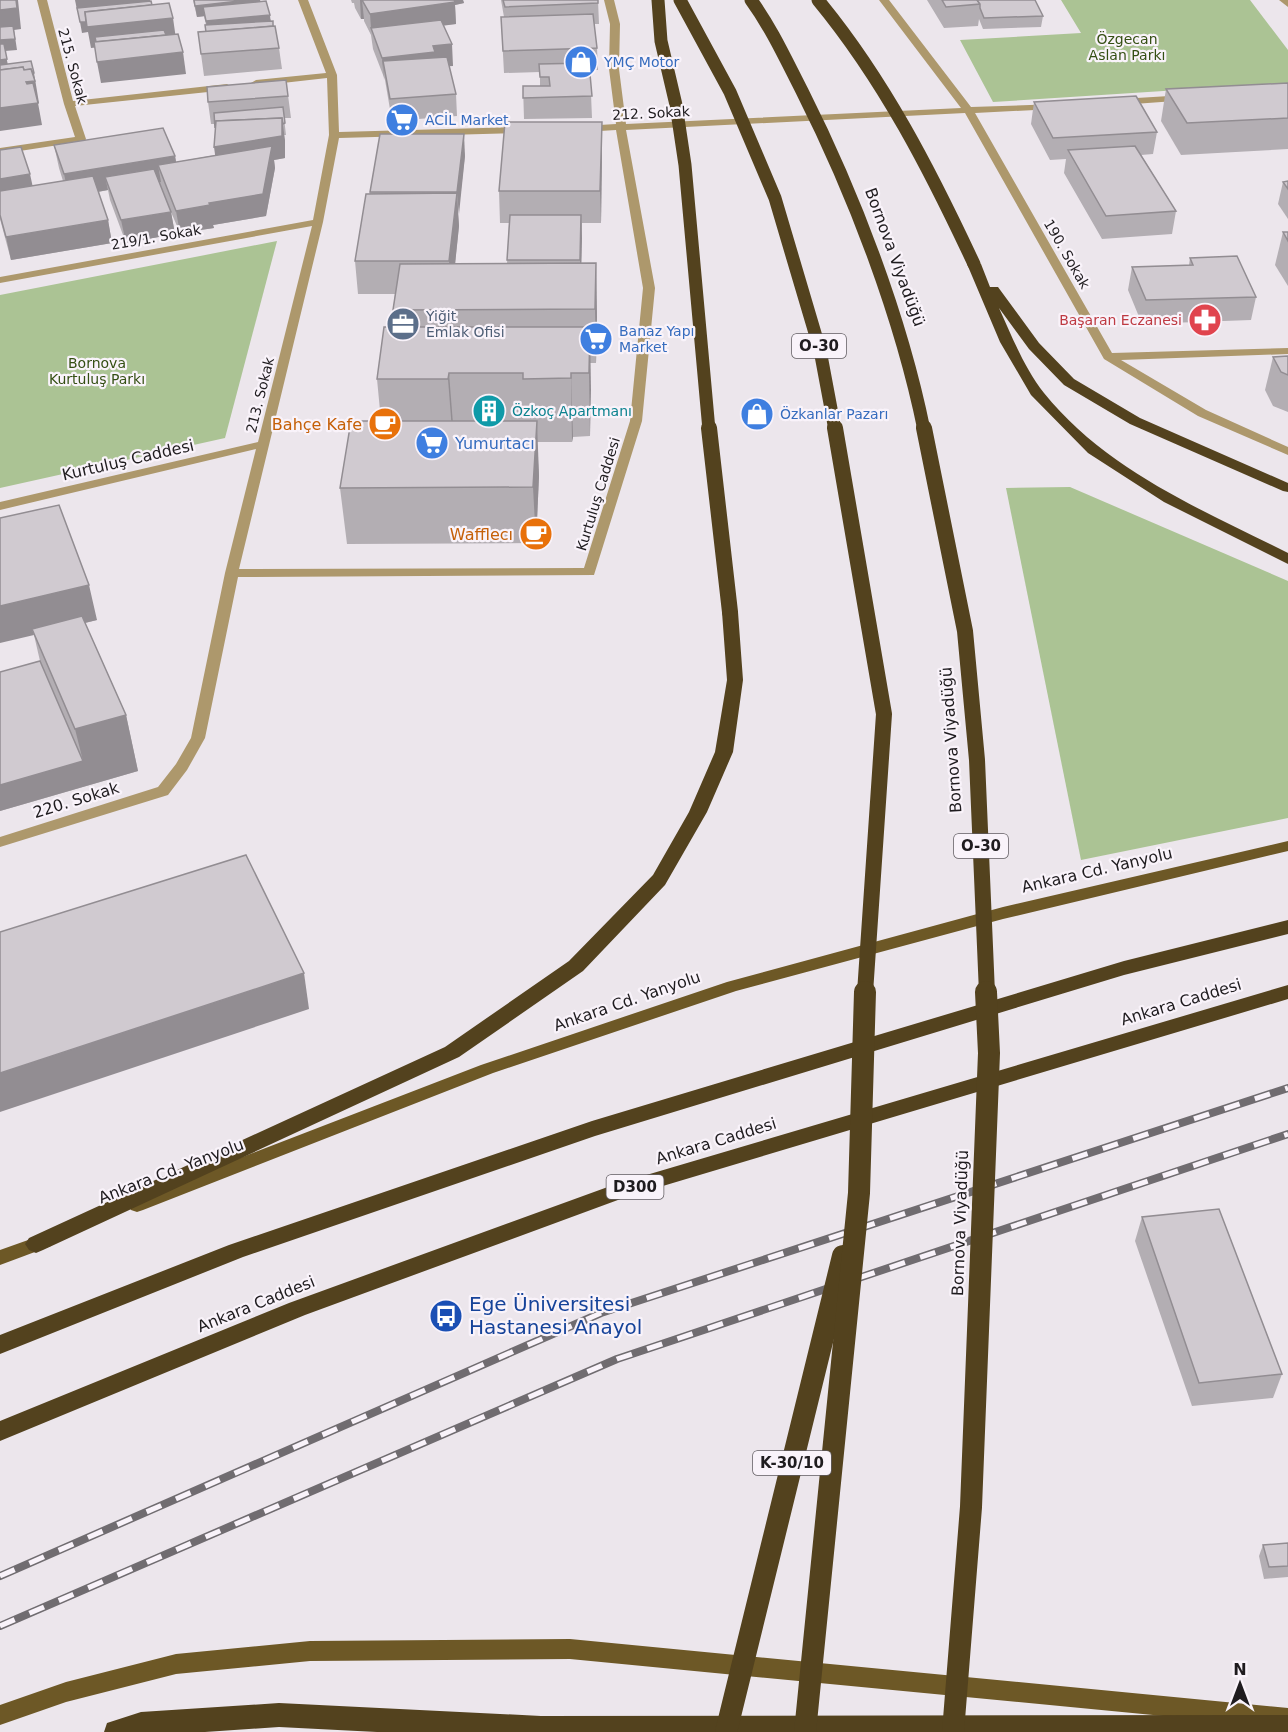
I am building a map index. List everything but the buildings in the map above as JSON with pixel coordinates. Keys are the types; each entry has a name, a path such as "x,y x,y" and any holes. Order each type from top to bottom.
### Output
{"highway":[{"path":"36,1244 452,1052 576,966 659,880 698,812 724,752 735,680 685,165 676,105 661,41 658,0"},
{"name":"O-30","path":"680,0 730,92 775,198 820,350 846,486 884,714 866,985 859,1193 805,1732"},
{"name":"Bornova Viyadüğü","path":"751,0 767,22 831,148 889,300 915,384 964,631 977,760 989,1053 971,1507 953,1732"},
{"path":"818,0 831,15 895,111 930,170 974,264 1006,342 1038,395 1093,450 1169,499 1288,559"},
{"path":"974,264 1034,346 1069,382 1135,421 1288,488"},
{"path":"0,1345 236,1251 592,1129 1124,968 1288,927"},
{"name":"Ankara Caddesi","path":"0,1431 297,1309 623,1190 1288,992"},
{"name":"K-30/10","path":"726,1732 859,1193"},
{"path":"116,1732 141,1724 279,1715 553,1728 1288,1727"}],"main road":[{"name":"Ankara Cd. Yanyolu","path":"0,1258 487,1069 733,986 1003,912 1288,846"},
{"path":"0,1715 66,1692 176,1664 310,1651 570,1649 1288,1718"}],"street":[{"name":"215. Sokak","path":"0,151 81,139 69,104 42,0"},
{"name":"213. Sokak","path":"163,791 182,767 198,738 232,573 318,222 334,135 332,75 303,0"},
{"name":"Kurtuluş Caddesi","path":"232,573 589,572 636,422 649,288 621,128 614,69 615,24 609,0"},
{"name":"190. Sokak","path":"884,0 969,111 1108,357 1202,413 1288,451"},
{"path":"1284,0 1288,4"},
{"path":"69,104 332,75"},
{"path":"1111,102 1193,97"},
{"name":"212. Sokak","path":"574,129 1063,105"},
{"path":"334,135 538,130"},
{"name":"219/1. Sokak","path":"0,280 318,222"},
{"path":"1108,357 1288,351"},
{"name":"Kurtuluş Caddesi","path":"0,506 182,465 263,444"},
{"name":"220. Sokak","path":"0,842 163,791"}],"green space":[{"name":"Özgecan Aslan Parkı","path":"1061,0 1250,0 1288,50 1288,83 993,102 960,40 1081,33"},
{"name":"Bornova Kurtuluş Parkı","path":"277,241 225,438 0,488 0,295"},
{"path":"1070,487 1288,581 1288,818 1081,860 1006,488"}],"railway":[{"path":"0,1576 601,1313 1288,1088"},
{"path":"0,1626 617,1359 1288,1134"}],"place":[{"name":"YMÇ Motor","path":"581,62"},
{"name":"ACİL Market","path":"402,120"},
{"name":"Başaran Eczanesi","path":"1205,320"},
{"name":"Yiğit Emlak Ofisi","path":"403,324"},
{"name":"Banaz Yapı Market","path":"596,339"},
{"name":"Özkoç Apartmanı","path":"489,411"},
{"name":"Özkanlar Pazarı","path":"757,414"},
{"name":"Bahçe Kafe","path":"385,424"},
{"name":"Yumurtacı","path":"432,443"},
{"name":"Wafflecı","path":"536,534"},
{"name":"Ege Üniversitesi Hastanesi Anayol","path":"446,1316"}]}
